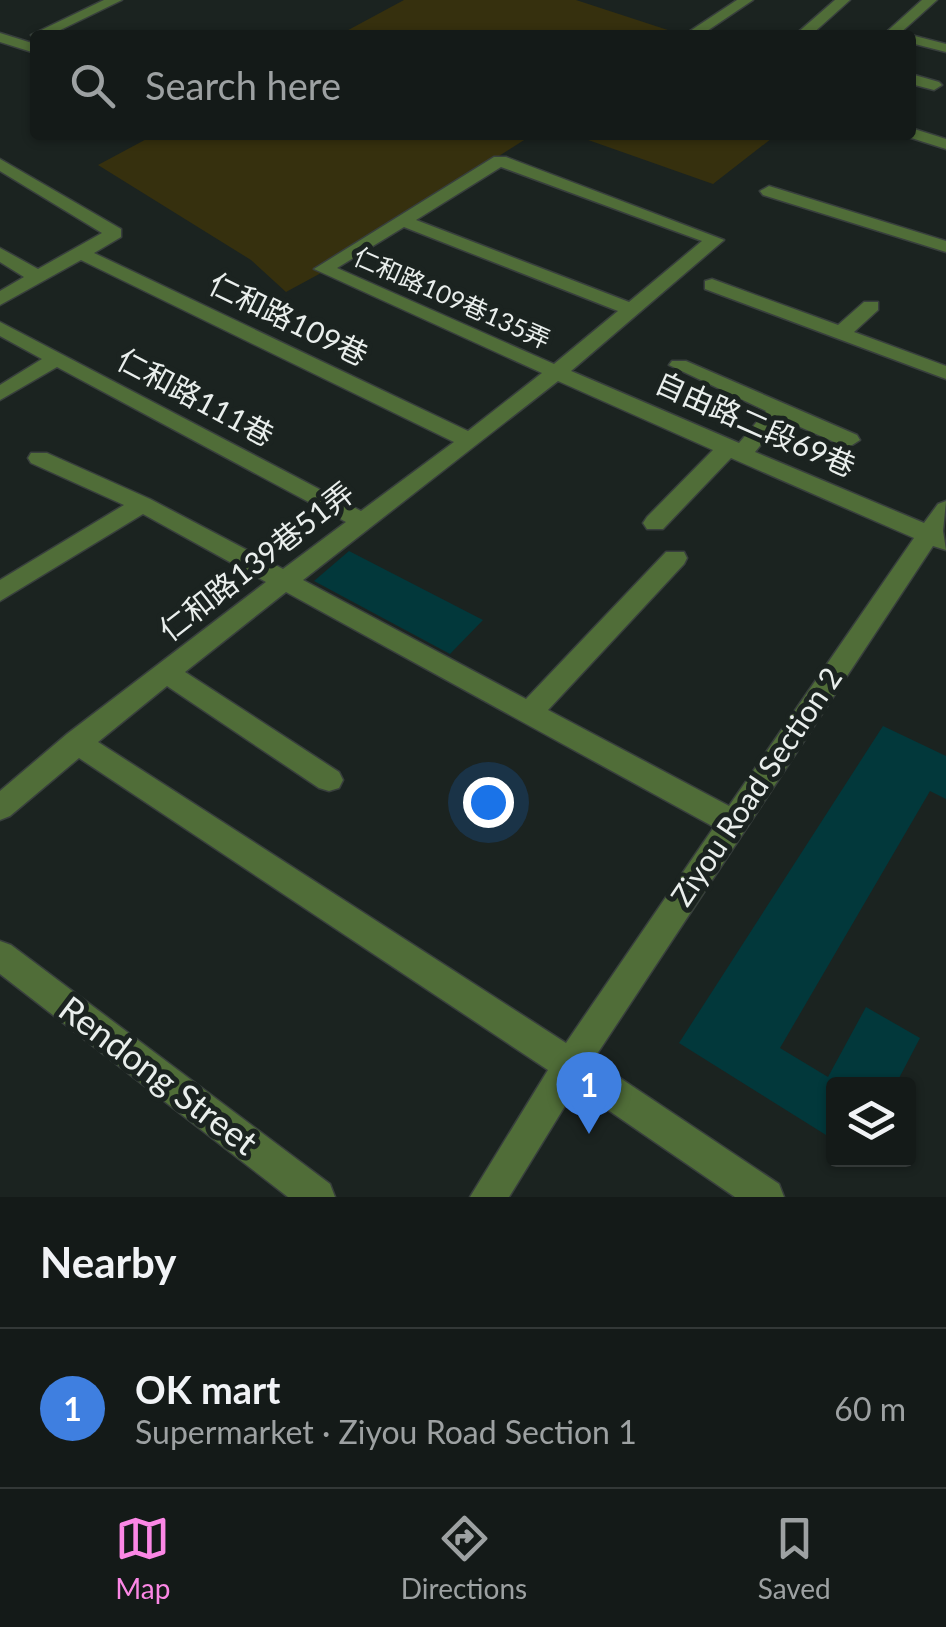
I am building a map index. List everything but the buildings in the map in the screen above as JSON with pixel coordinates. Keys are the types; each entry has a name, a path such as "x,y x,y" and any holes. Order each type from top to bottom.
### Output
{"street":[{"path":"50,30 115,0"},
{"path":"699,30 746,0"},
{"path":"808,30 843,0"},
{"path":"898,30 930,0"},
{"path":"0,37 27,46"},
{"path":"916,40 946,48"},
{"path":"916,80 934,85"},
{"path":"916,135 946,144"},
{"name":"仁和路109巷135弄","path":"500,161 715,240 557,371 323,270 400,220 500,161"},
{"path":"0,164 115,233 0,299"},
{"path":"769,191 946,247"},
{"name":"仁和路109巷135弄","path":"400,220 632,310"},
{"name":"仁和路109巷","path":"80,253 470,441"},
{"path":"0,254 39,278"},
{"path":"712,285 946,373"},
{"path":"841,334 871,306"},
{"name":"仁和路111巷","path":"0,328 362,521"},
{"path":"0,394 57,358"},
{"path":"679,365 848,440"},
{"name":"仁和路139巷51弄","path":"0,808 77,742 557,371"},
{"name":"自由路二段69巷","path":"557,371 937,538"},
{"path":"656,523 778,409"},
{"path":"40,458 142,504 732,822"},
{"path":"0,592 142,504"},
{"name":"Ziyou Road Section 2","path":"488,1197 732,822 937,538 946,510"},
{"path":"528,714 674,558"},
{"path":"166,673 329,780"},
{"path":"77,742 766,1197"},
{"name":"Rendong Street","path":"0,955 316,1197"}],"shaded area":[{"path":"404,0 576,0 668,30 348,30"},
{"path":"145,140 524,140 286,292 251,260 98,165"},
{"path":"588,140 770,140 713,184"}],"place":[{"name":"OK mart","path":"589,1134"}]}
